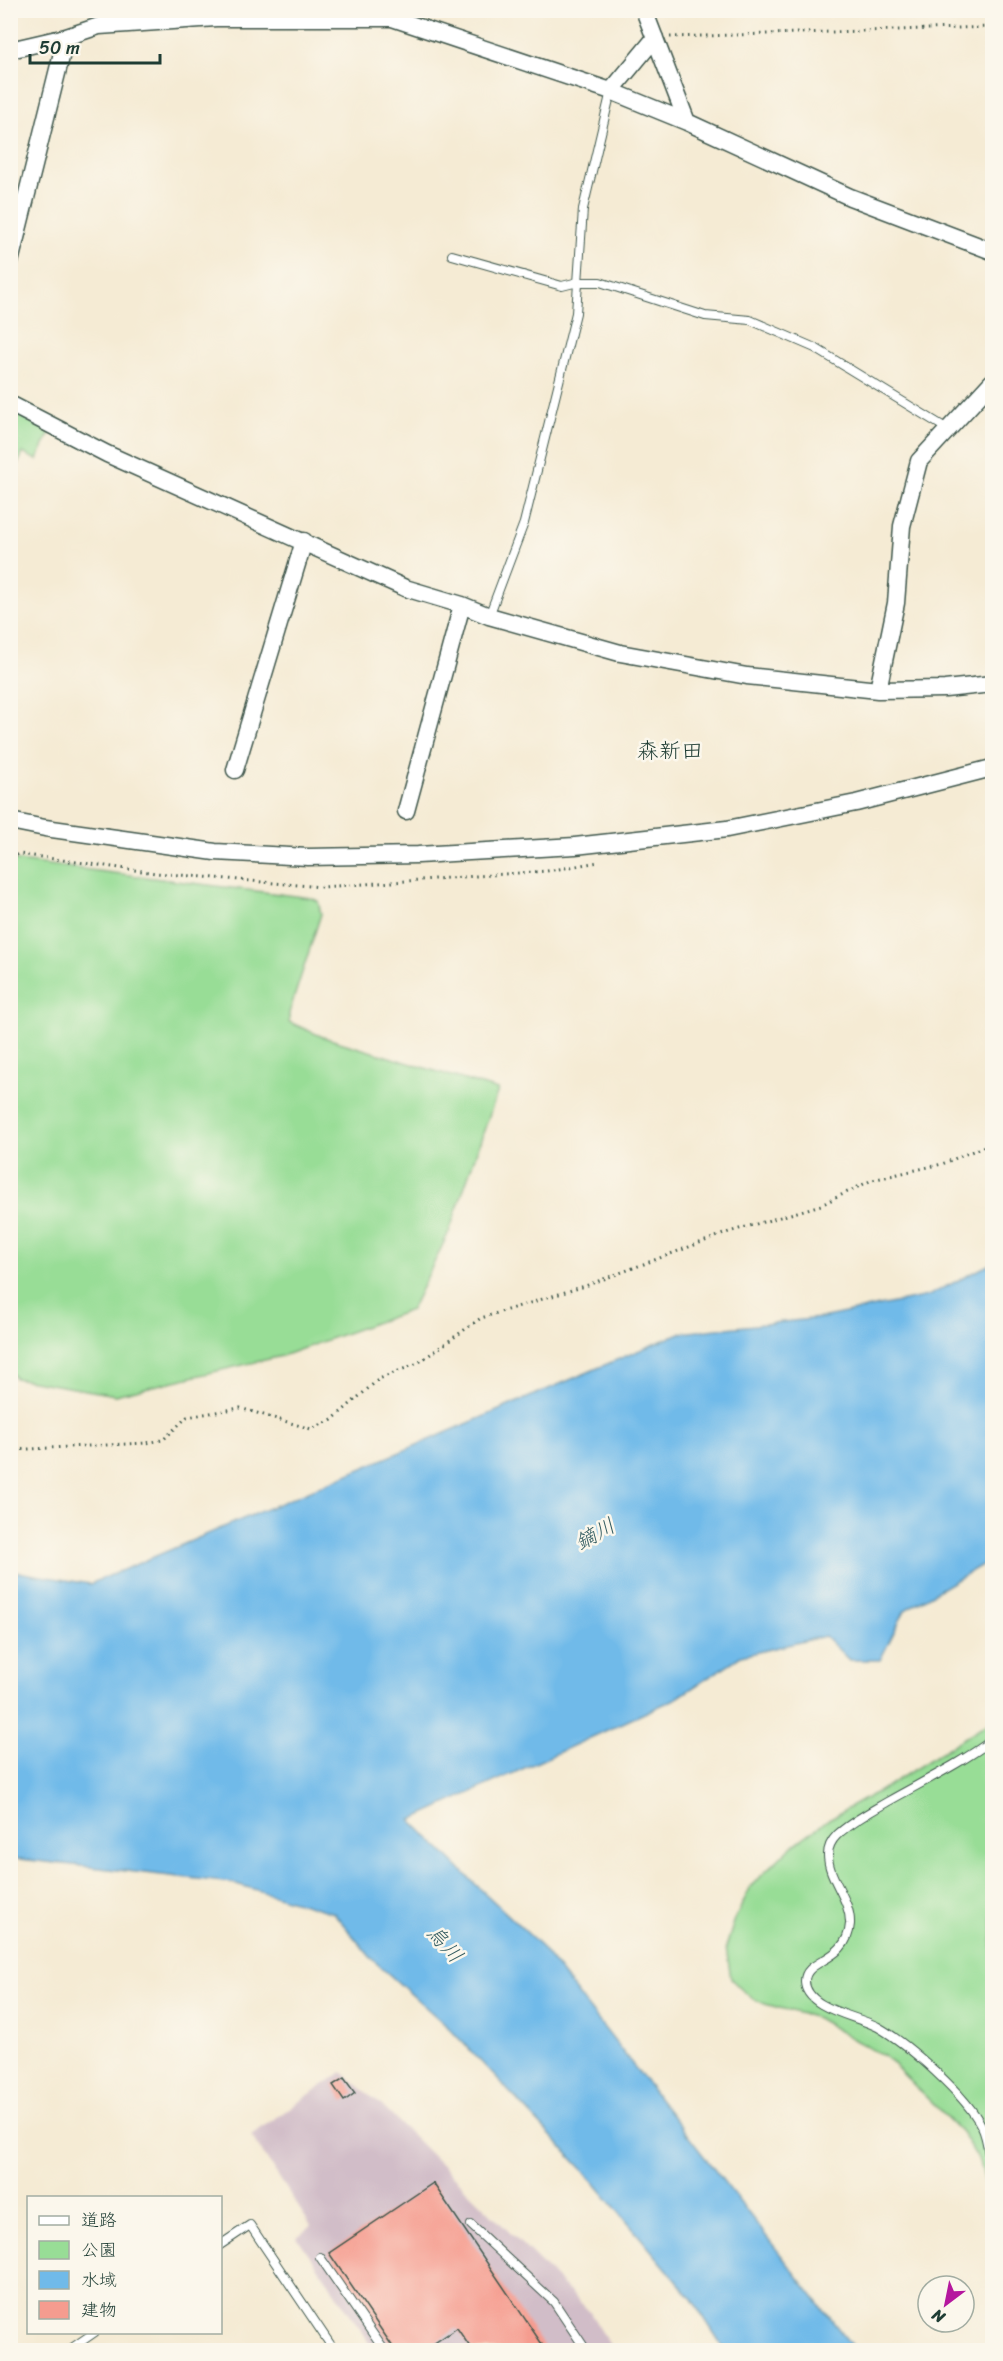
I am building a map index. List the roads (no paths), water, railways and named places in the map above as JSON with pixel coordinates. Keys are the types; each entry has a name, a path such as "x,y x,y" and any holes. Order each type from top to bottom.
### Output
{"street":[{"path":"644,10 687,122"},
{"path":"10,50 66,37 102,18 392,18 611,91 687,122 850,197 993,251"},
{"path":"10,262 66,37"},
{"path":"611,91 655,38"},
{"path":"878,690 896,603 902,526 919,461 993,382"},
{"path":"10,404 107,454 405,588 462,605 489,616 620,653 747,676 878,690 945,689 993,684"},
{"path":"235,770 304,541"},
{"path":"406,811 462,605"},
{"path":"10,821 215,852 308,857 418,855 575,846 727,829 856,803 993,768"}],"lane":[{"path":"489,616 524,523 576,313 583,209 611,91"},
{"path":"452,255 562,286 578,282 600,282 705,316 750,320 815,348 949,430"},
{"path":"993,1740 867,1814 839,1833 829,1845 828,1861 848,1911 849,1931 842,1948 808,1970 805,1978 806,1988 820,2004 874,2025 898,2038 957,2095 982,2128 993,2172"},
{"path":"222,2244 250,2225 334,2350"},
{"path":"471,2225 554,2302 586,2350"},
{"path":"320,2258 384,2350"},
{"path":"69,2350 92,2334"}],"water":[{"path":"992,1263 992,1559 905,1610 880,1660 849,1660 825,1636 741,1656 677,1698 411,1820 537,1942 855,2350 725,2350 692,2299 586,2173 450,2029 372,1959 334,1913 233,1883 11,1858 11,1571 90,1584 680,1333 821,1318 928,1296"}],"district":[{"name":"森新田","path":"670,750"}],"water label":[{"name":"鏑川","path":"595,1534"},
{"name":"烏川","path":"445,1944"}]}
